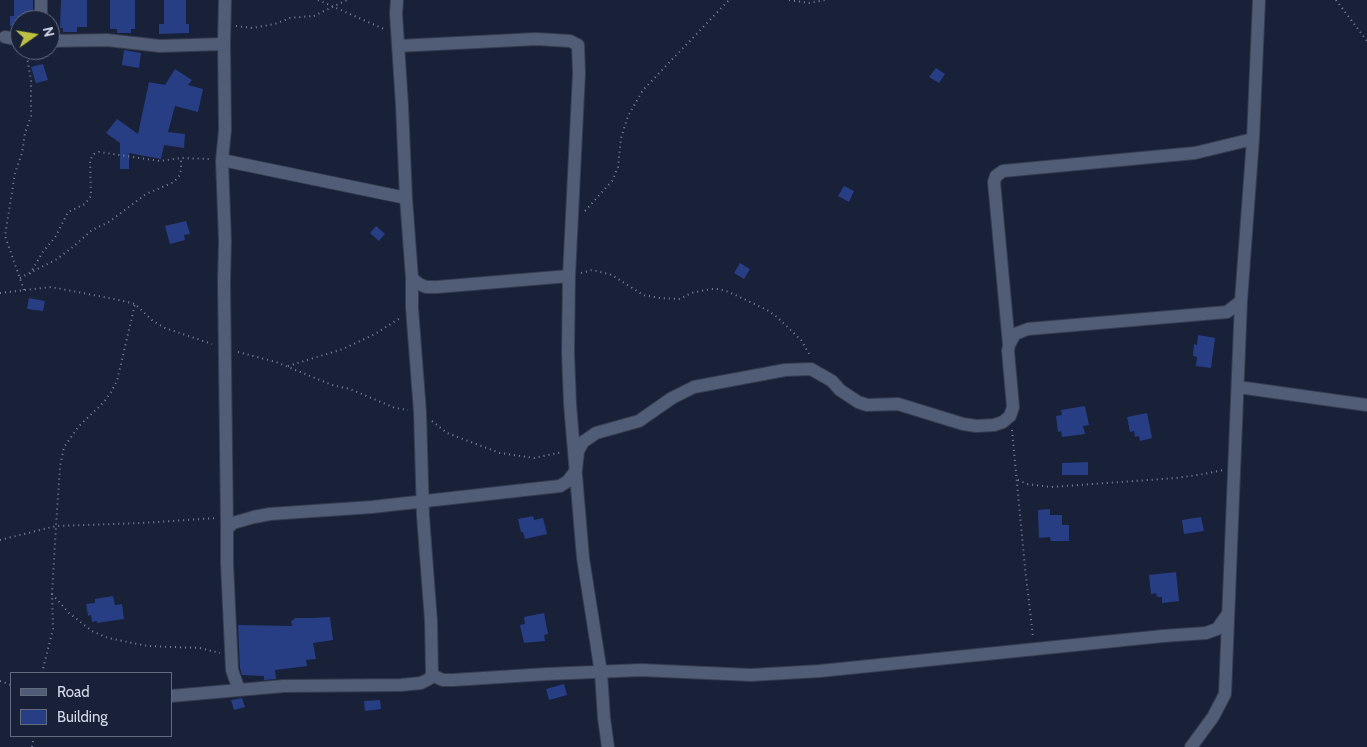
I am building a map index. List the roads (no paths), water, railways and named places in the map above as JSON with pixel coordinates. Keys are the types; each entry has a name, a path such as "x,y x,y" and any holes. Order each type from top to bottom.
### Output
{"street":[{"path":"225,0 225,130 222,160 226,241 227,524 232,670 239,690"},
{"path":"172,696 284,686 421,684 429,679 432,674 431,621 423,502 420,412 412,308 412,278 396,14 397,0"},
{"path":"1191,747 1213,717 1225,694 1241,301 1253,139 1259,0"},
{"path":"5,37 10,38"},
{"path":"398,46 536,39 570,40 579,47 570,226 568,352 583,558 601,673 608,747"},
{"path":"60,41 107,40 128,44 160,46 212,45 224,40"},
{"path":"227,524 270,514 344,510 560,486 568,481 576,470 580,446 587,438 596,433 639,421 672,398 694,387 785,370 811,369 820,372 849,397 858,402 867,404 898,404 963,424 976,426 994,425 1003,422 1010,416 1013,407 994,182 996,176 1003,171 1196,153 1253,139"},
{"path":"222,160 406,198"},
{"path":"412,278 426,287 437,287 569,276"},
{"path":"1009,344 1015,334 1028,329 1227,312 1241,301"},
{"path":"1238,387 1367,406"},
{"path":"432,674 443,680 641,670 751,676 874,667 1206,633 1217,629 1227,614"}]}
